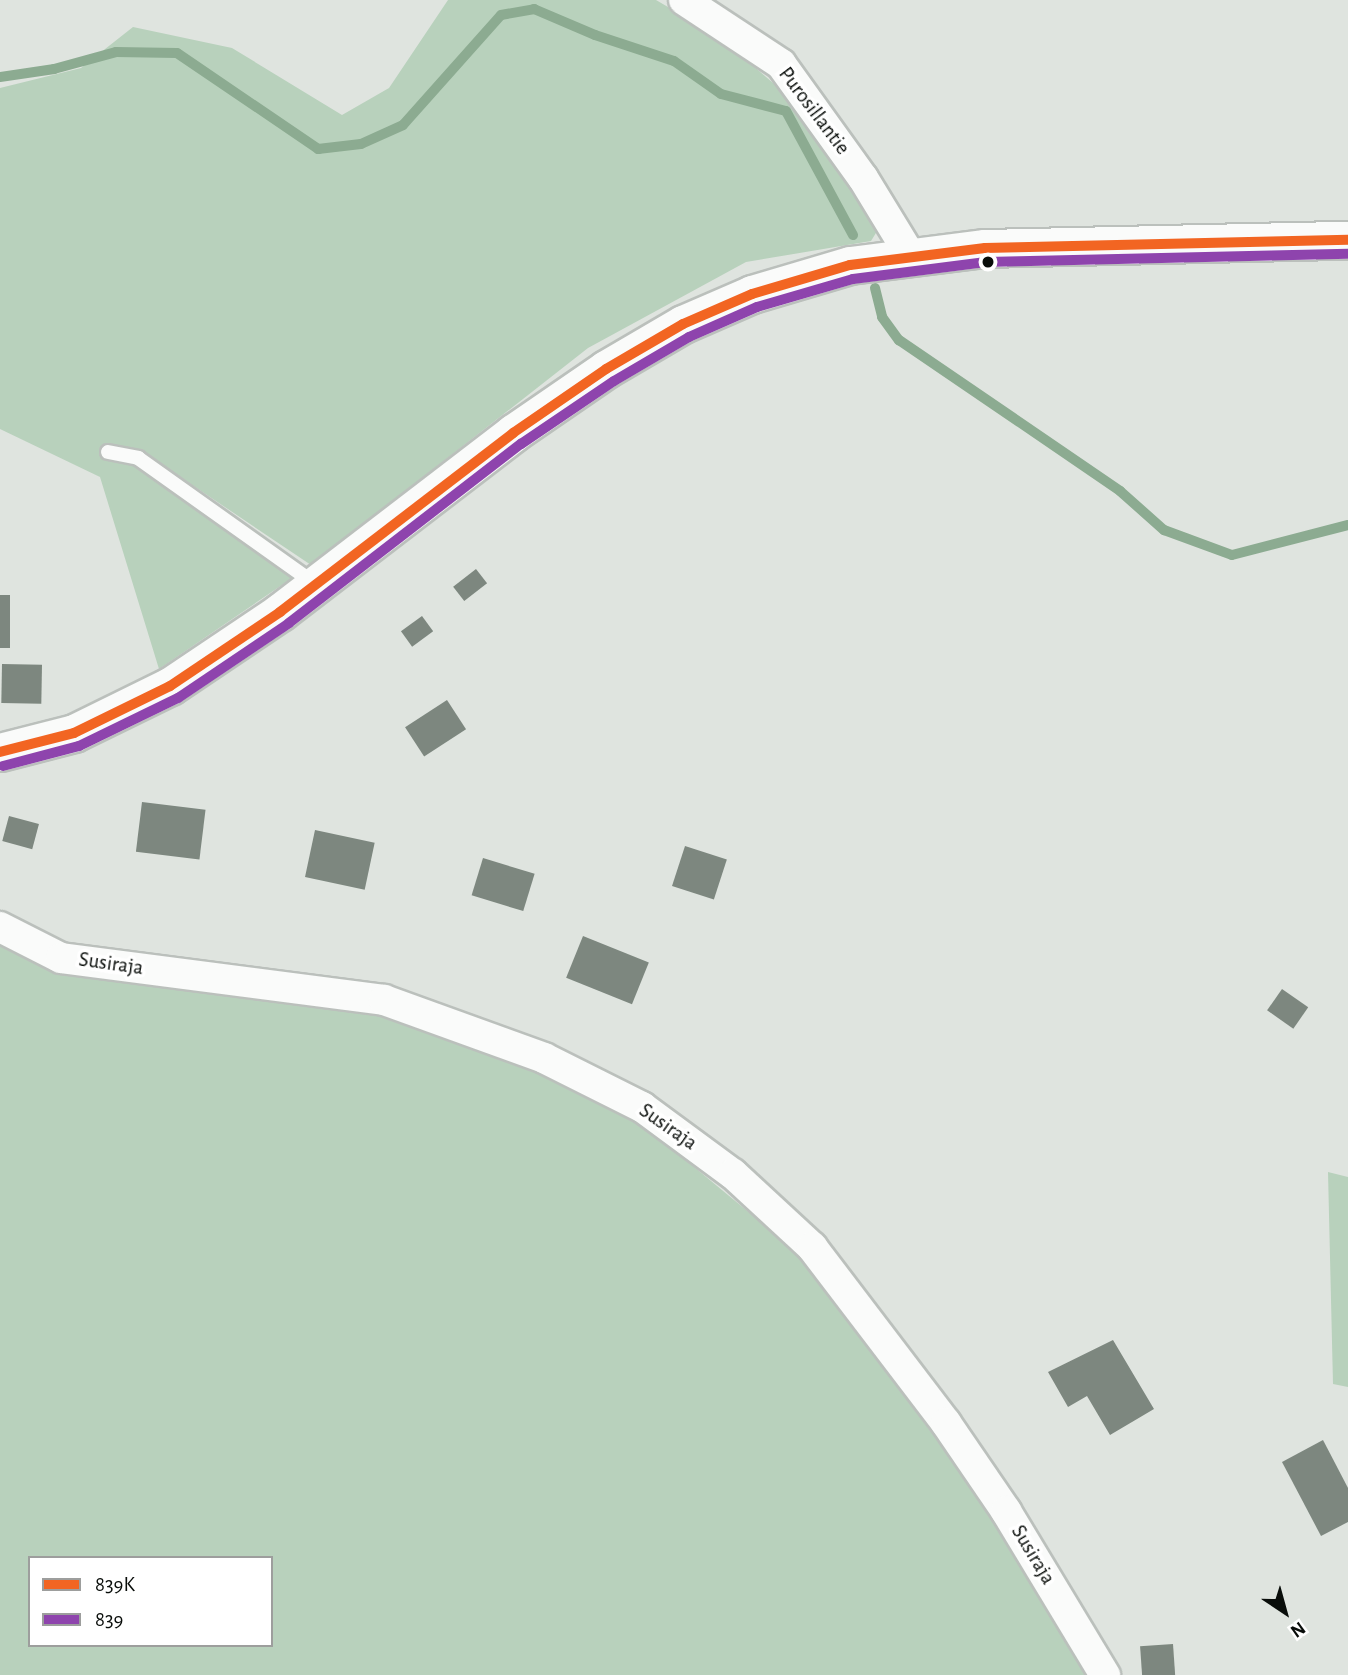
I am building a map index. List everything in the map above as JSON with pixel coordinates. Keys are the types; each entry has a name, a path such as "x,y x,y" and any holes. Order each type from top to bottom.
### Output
{"street":[{"name":"Purosillantie","path":"684,0 781,64 863,178 910,255"},
{"path":"0,752 74,733 170,686 316,584 513,433 606,369 683,324 811,274 910,255 1050,244 1348,240"},
{"name":"Susiraja","path":"0,927 61,958 384,1000 544,1058 642,1107 733,1174 812,1247 946,1423 1006,1511 1105,1675"}],"lane":[{"path":"108,452 138,458 316,584"}],"green space":[{"path":"448,0 656,0 721,38 787,95 879,228 871,241 746,262 588,348 311,565 158,462 140,467 295,576 159,669 100,477 0,429 0,88 81,68 133,27 232,48 342,115 389,88"},
{"path":"0,945 54,968 384,1015 529,1065 636,1119 802,1256 995,1519 1091,1675 0,1675"},
{"path":"1328,1172 1348,1177 1348,1387 1333,1384"}],"building":[{"path":"476,569 487,583 464,601 453,587"},
{"path":"0,595 10,595 10,648 0,648"},
{"path":"422,616 433,631 412,647 401,631"},
{"path":"2,664 42,665 41,704 1,703"},
{"path":"447,700 466,729 424,757 405,727"},
{"path":"142,802 206,810 199,859 136,852"},
{"path":"9,816 39,824 32,849 2,841"},
{"path":"315,830 375,843 365,890 305,877"},
{"path":"685,846 727,860 714,900 672,886"},
{"path":"483,858 535,874 523,911 472,895"},
{"path":"583,936 649,963 632,1004 566,978"},
{"path":"1282,989 1308,1007 1293,1029 1267,1010"},
{"path":"1113,1340 1154,1409 1110,1435 1087,1396 1068,1407 1048,1372"},
{"path":"1323,1440 1348,1488 1348,1522 1321,1536 1282,1462"},
{"path":"1173,1644 1175,1675 1142,1675 1140,1646"}],"waterway":[{"path":"0,77 54,69 116,52 177,53 318,149 361,144 403,125 501,15 534,9 595,35 674,61 721,94 786,111 853,235"},
{"path":"875,288 882,317 899,340 1120,491 1164,530 1232,555 1348,525"}],"transit line":[{"name":"839K","path":"0,752 74,733 170,686 280,612 513,433 606,369 683,324 752,294 850,265 985,248 1348,240"},
{"name":"839","path":"3,766 79,746 178,698 289,623 521,444 614,381 689,337 757,307 853,279 986,262 1348,254"}]}
